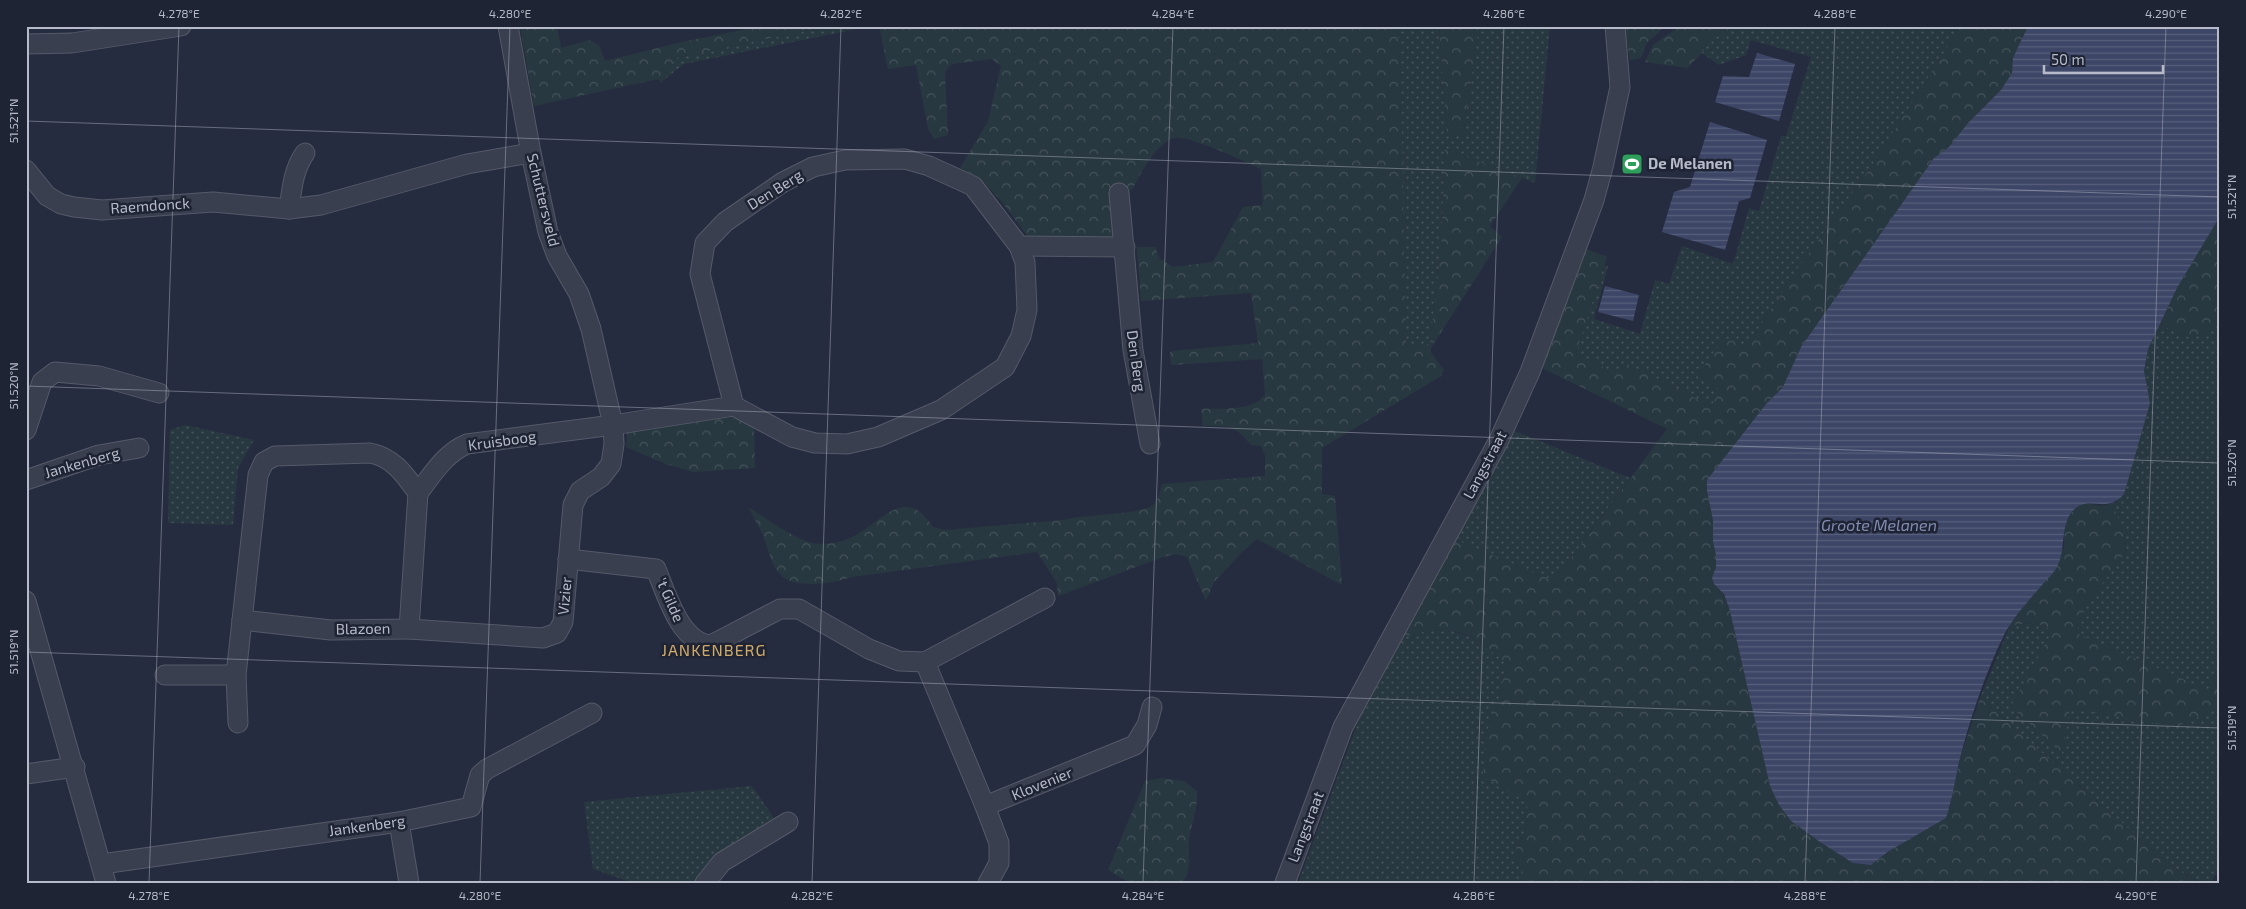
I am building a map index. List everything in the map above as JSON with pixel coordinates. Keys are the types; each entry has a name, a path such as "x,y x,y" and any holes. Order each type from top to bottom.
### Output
{"street":[{"path":"26,44 72,43 181,26"},
{"name":"Schuttersveld","path":"508,26 531,154 548,232 557,256 579,294 591,329 613,426"},
{"name":"Langstraat","path":"1285,883 1344,727 1499,440 1530,372 1594,200 1604,167 1620,87 1615,26"},
{"path":"289,209 294,174 299,162 306,153"},
{"name":"Raemdonck","path":"26,170 47,196 61,204 74,206 102,210 213,202 289,209 321,204 467,164 531,154"},
{"name":"Den Berg","path":"905,159 929,166 973,186 1019,246 1025,262 1027,310 1021,336 1005,367 941,410 878,437 847,444 815,443 792,437 734,406 700,274 705,243 725,222 783,182 813,167 845,160 905,159"},
{"name":"Den Berg","path":"1119,193 1133,350 1150,444"},
{"path":"1019,246 1125,247"},
{"path":"26,430 42,382 55,372 99,376 159,393"},
{"path":"613,426 734,406"},
{"name":"Kruisboog","path":"418,493 447,456 455,449 467,444 613,426"},
{"name":"Vizier","path":"409,628 543,638 557,633 563,622 573,505 580,491 601,477 611,464 614,444 613,426"},
{"name":"Jankenberg","path":"26,480 99,455 139,448"},
{"path":"238,723 236,674 258,476 264,462 275,456 370,453 380,455 389,460 403,474 418,493"},
{"name":"Blazoen","path":"242,620 331,630 409,628 418,493"},
{"name":"'t Gilde","path":"568,559 656,569 681,627 702,644 710,645 780,609 798,609 869,649 899,661 925,662"},
{"path":"988,883 999,863 998,843 985,806 925,662 1045,598"},
{"path":"26,601 75,767 106,883"},
{"path":"165,675 236,674"},
{"name":"Klovenier","path":"985,806 1135,746 1146,725 1152,707"},
{"name":"Jankenberg","path":"102,864 399,822 471,807 480,775 487,769 592,713"},
{"path":"26,774 75,767"},
{"path":"399,822 409,883"},
{"path":"705,883 722,862 788,822"}],"green space":[{"path":"520,26 557,26 561,48 589,40 599,45 605,61 682,42 762,26 829,26 675,58 663,78 534,106"},
{"path":"829,26 872,26 684,64 660,83 659,79 663,78 675,58"},
{"path":"879,26 1397,26 1401,81 1406,346 1430,344 1441,250 1445,149 1522,178 1490,226 1502,237 1431,348 1431,353 1444,370 1441,376 1322,448 1322,494 1335,496 1342,585 1257,539 1214,582 1206,601 1187,557 1176,554 1163,557 1058,596 1057,583 1037,552 852,577 817,584 790,581 779,573 772,562 761,531 748,507 805,541 826,544 850,538 892,511 902,507 912,508 922,514 933,527 945,530 1064,520 1125,513 1147,508 1156,501 1162,484 1265,476 1265,455 1261,446 1251,445 1240,433 1225,426 1203,426 1201,409 1236,408 1253,404 1260,400 1265,394 1262,359 1171,365 1170,352 1258,343 1251,293 1141,301 1137,247 1155,247 1160,259 1173,267 1213,262 1243,207 1263,205 1261,169 1202,144 1173,138 1154,153 1132,190 1116,192 1115,242 1036,247 1002,202 979,177 960,168 988,121 1001,66 992,59 952,64 945,72 948,135 934,139 928,129 916,65 888,69"},
{"path":"1397,26 1439,26 1447,132 1452,136 1463,136 1479,26 1550,26 1535,183 1445,149 1441,250 1430,345 1405,346 1401,81"},
{"path":"1439,26 1479,26 1463,136 1452,136 1447,132"},
{"path":"1624,26 1665,26 1647,43 1641,58 1630,60"},
{"path":"1680,26 1735,26 1707,42 1702,53 1687,68 1645,62 1653,45"},
{"path":"1735,26 1961,26 1869,170 1793,275 1747,347 1721,342 1697,377 1722,390 1711,406 1627,364 1613,372 1576,353 1604,265 1608,266 1594,319 1640,334 1655,280 1669,284 1682,246 1733,264 1749,208 1759,211 1781,136 1786,136 1811,57 1751,40 1746,55 1719,65 1702,53 1707,42"},
{"path":"1961,26 2028,26 2013,58 2012,73 2001,90 1968,123 1949,147 1934,158 1801,347 1783,387 1766,404 1707,480 1716,555 1716,567 1712,578 1714,584 1723,594 1730,611 1770,786 1779,805 1791,821 1853,863 1871,865 1950,807 1959,762 1980,698 2172,867 2200,883 2149,883 2144,881 2143,883 1527,883 1514,854 1526,828 1528,803 1483,776 1487,732 1499,699 1506,663 1481,643 1460,632 1436,630 1404,637 1456,540 1554,581 1667,429 1542,368 1584,248 1607,257 1576,353 1613,372 1627,364 1711,406 1721,390 1696,377 1721,342 1735,340 1747,347 1793,275 1869,170"},
{"path":"2220,216 2220,324 2196,336 2184,336 2160,324 2177,288"},
{"path":"2160,324 2190,337 2202,334 2220,324 2220,868 2211,883 2200,882 2172,867 1980,698 2010,625 2036,623 2053,630 2076,633 2088,602 2126,552 2125,537 2112,503 2117,502 2150,403 2144,371 2148,349"},
{"path":"738,417 754,426 755,468 693,472 666,464 626,447 628,428"},
{"path":"185,425 254,440 238,468 233,525 168,523 170,430"},
{"path":"1515,431 1630,478 1554,581 1456,540"},
{"path":"2085,503 2102,506 2112,503 2125,537 2126,552 2088,602 2076,633 2208,690 2220,665 2220,708 2175,727 2070,708 2062,754 2011,706 2053,630 2036,623 2010,625 2064,548 2064,526 2071,513"},
{"path":"1443,629 1470,637 1484,645 1506,663 1499,699 1487,732 1528,803 1526,828 1514,854 1527,883 1298,883 1360,717 1404,637 1428,630"},
{"path":"1161,778 1184,781 1197,791 1189,841 1189,869 1181,883 1130,883 1108,870 1145,781"},
{"path":"752,786 774,818 721,854 701,883 633,883 593,869 584,802"}],"water":[{"name":"Groote Melanen","path":"2028,26 2220,26 2220,216 2177,288 2148,349 2144,371 2150,403 2124,494 2110,503 2083,504 2071,513 2065,526 2060,560 2057,567 2022,608 2005,633 1973,713 1946,818 1889,851 1871,865 1853,863 1791,821 1779,805 1770,786 1730,611 1724,594 1714,584 1712,578 1716,567 1716,555 1707,480 1766,404 1783,387 1801,347 1934,158 1949,147 1968,123 2001,90 2012,73 2013,58"},
{"path":"1757,53 1795,64 1779,121 1715,102 1723,76 1749,77"},
{"path":"1710,122 1767,140 1750,198 1739,201 1725,250 1662,232 1674,192 1690,187"},
{"path":"1605,286 1639,295 1633,321 1598,312"}],"place":[{"name":"De Melanen","path":"1632,164"}],"district":[{"name":"JANKENBERG","path":"714,650"}]}
